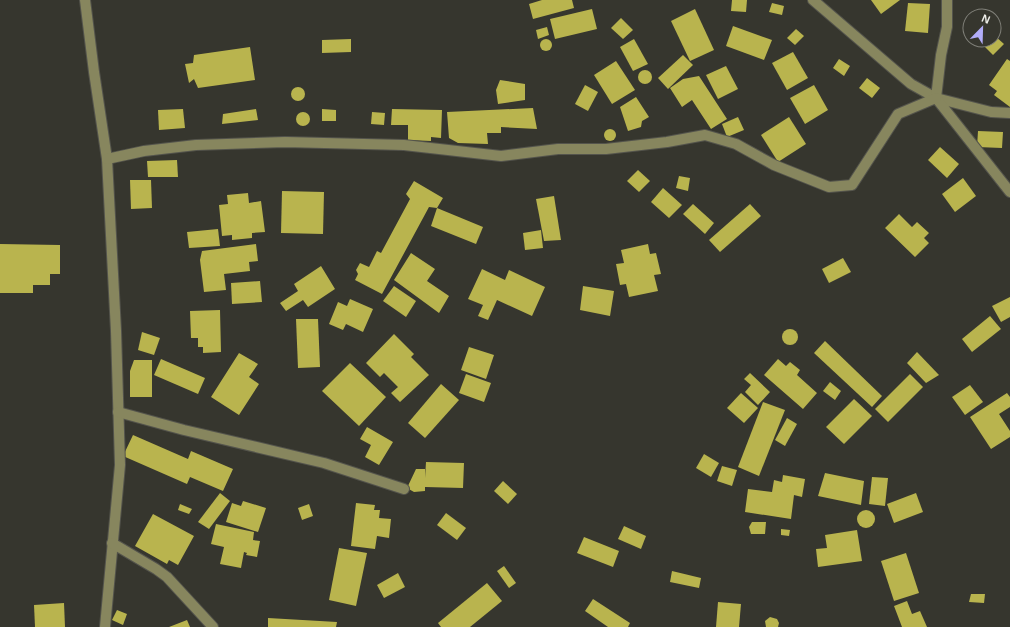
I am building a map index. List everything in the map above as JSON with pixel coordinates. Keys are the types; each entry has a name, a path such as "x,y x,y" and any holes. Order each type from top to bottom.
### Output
{"street":[{"path":"84,0 107,159 116,331 120,465 105,627"},
{"path":"814,0 911,84 936,98 991,112 1010,113"},
{"path":"947,0 947,27 941,55 936,98 1010,192"},
{"path":"107,159 144,151 196,145 285,142 404,144 501,156 558,150 606,149 667,142 705,135 736,144 774,165 829,187 852,185 898,114 936,98"},
{"path":"118,412 184,430 324,463 404,489"},
{"path":"112,543 167,577 213,627"}],"building":[{"path":"542,0 572,0 574,8 533,19 529,4"},
{"path":"732,0 747,0 746,12 731,11"},
{"path":"871,0 900,0 881,14"},
{"path":"772,3 784,6 782,15 769,12"},
{"path":"908,3 930,4 928,33 905,31"},
{"path":"592,9 597,29 555,39 550,19"},
{"path":"695,9 714,50 690,61 671,21"},
{"path":"621,18 633,30 623,39 611,28"},
{"path":"733,26 772,40 764,60 726,46"},
{"path":"547,27 549,35 538,39 536,30"},
{"path":"796,29 804,36 795,45 787,38"},
{"path":"351,39 351,52 322,53 322,40"},
{"path":"544,39 548,39 552,45 548,51 544,51 540,47 540,43"},
{"path":"634,39 648,64 633,71 620,47"},
{"path":"250,47 255,80 198,88 194,79 189,83 185,64 193,63 194,55"},
{"path":"986,48 1000,48 993,55"},
{"path":"793,52 808,78 787,90 772,63"},
{"path":"683,55 693,65 668,89 658,78"},
{"path":"839,59 850,66 844,76 833,68"},
{"path":"1007,59 1010,61 1010,107 994,95 997,91 989,85"},
{"path":"616,61 635,90 612,104 594,75"},
{"path":"726,66 738,89 718,99 706,75"},
{"path":"642,70 648,70 652,74 652,80 648,84 642,84 638,80 638,74"},
{"path":"699,76 727,119 711,129 692,100 682,107 670,88 683,79"},
{"path":"867,78 880,88 872,98 859,88"},
{"path":"500,80 525,84 525,100 498,104 496,90"},
{"path":"585,85 598,92 588,111 575,104"},
{"path":"814,85 828,110 805,124 790,98"},
{"path":"295,87 301,87 305,91 305,97 301,101 295,101 291,97 291,91"},
{"path":"636,97 649,117 642,121 641,127 628,131 620,107"},
{"path":"533,108 537,129 501,127 501,133 487,133 488,144 458,143 449,138 447,112"},
{"path":"183,109 185,128 159,130 158,110"},
{"path":"256,109 258,120 222,124 223,114"},
{"path":"322,109 336,110 336,121 322,121"},
{"path":"392,109 442,110 441,138 431,137 431,141 408,140 408,125 391,125"},
{"path":"300,112 306,112 310,116 310,122 306,126 300,126 296,122 296,116"},
{"path":"372,112 385,113 384,125 371,124"},
{"path":"738,117 744,130 727,137 722,124"},
{"path":"789,117 806,144 778,162 761,135"},
{"path":"608,129 612,129 616,135 612,141 608,141 604,137 604,133"},
{"path":"978,131 1003,132 1002,148 977,147"},
{"path":"940,147 959,164 947,178 928,160"},
{"path":"177,160 178,177 148,177 147,161"},
{"path":"638,170 650,181 639,192 627,181"},
{"path":"679,176 690,178 688,191 676,188"},
{"path":"963,178 976,196 955,212 942,194"},
{"path":"130,180 151,180 152,208 131,209"},
{"path":"414,181 443,198 437,208 429,207 382,294 355,280 358,274 356,270 360,263 369,267 377,251 381,253 410,199 406,194"},
{"path":"663,188 682,205 669,218 651,202"},
{"path":"282,191 324,192 323,234 281,233"},
{"path":"248,193 249,203 261,201 265,232 252,233 252,238 232,240 232,235 222,236 219,205 228,204 227,195"},
{"path":"554,196 561,240 544,241 536,199"},
{"path":"693,204 714,223 705,234 683,214"},
{"path":"750,204 761,216 720,252 709,240"},
{"path":"437,208 483,227 476,244 431,226"},
{"path":"899,214 912,227 917,222 929,233 924,238 929,243 915,257 885,228"},
{"path":"218,229 220,246 189,248 187,232"},
{"path":"541,230 543,248 525,250 523,233"},
{"path":"0,244 60,245 60,274 50,274 50,285 33,285 33,293 0,293"},
{"path":"256,244 258,261 249,262 250,271 224,274 226,290 204,292 200,260 202,251"},
{"path":"648,244 650,254 656,253 661,274 654,275 658,291 629,297 626,284 620,285 616,264 624,263 621,250"},
{"path":"411,253 435,269 427,281 449,296 439,313 394,280"},
{"path":"843,258 851,272 829,283 822,269"},
{"path":"321,266 335,289 308,307 303,300 286,311 280,303 298,291 294,284"},
{"path":"482,269 505,280 509,270 545,287 532,316 497,300 488,320 478,316 483,305 468,299"},
{"path":"260,281 262,302 232,304 231,283"},
{"path":"394,286 416,301 406,317 383,301"},
{"path":"583,286 614,291 610,316 580,310"},
{"path":"1010,297 1010,317 1001,322 992,306"},
{"path":"350,299 373,309 363,332 346,324 343,330 329,324 338,302 347,306"},
{"path":"220,310 221,352 203,353 203,347 198,347 198,338 191,338 190,311"},
{"path":"990,316 1001,329 972,352 962,339"},
{"path":"296,319 318,319 320,367 298,368"},
{"path":"790,329 797,334 798,337 793,344 790,345 783,340 782,337 787,330"},
{"path":"142,332 160,338 154,355 138,350"},
{"path":"394,334 414,354 411,357 429,375 400,402 391,393 398,387 384,373 380,377 366,363"},
{"path":"825,341 882,396 872,407 814,353"},
{"path":"469,347 494,355 486,379 461,370"},
{"path":"917,352 939,375 926,383 907,363"},
{"path":"239,353 258,364 249,377 259,384 239,415 211,397"},
{"path":"161,359 205,378 198,394 154,375"},
{"path":"778,359 786,366 790,362 800,370 797,375 817,393 803,409 764,375"},
{"path":"134,360 152,360 152,397 130,397 130,371"},
{"path":"350,363 386,397 359,426 322,391"},
{"path":"750,373 770,392 758,405 745,392 751,385 744,379"},
{"path":"466,374 491,383 484,402 459,393"},
{"path":"910,374 923,387 888,422 875,409"},
{"path":"830,382 841,391 835,400 823,391"},
{"path":"441,384 459,400 425,438 408,423"},
{"path":"970,385 983,402 965,415 952,397"},
{"path":"741,393 758,408 744,423 727,408"},
{"path":"1007,393 1010,397 1010,407 999,414 1010,431 1010,437 991,449 970,417"},
{"path":"854,399 872,416 844,444 826,427"},
{"path":"763,402 785,410 759,476 738,467"},
{"path":"787,418 797,424 785,446 775,440"},
{"path":"367,427 393,442 379,465 365,457 371,445 360,439"},
{"path":"133,435 188,459 191,451 233,469 223,491 190,477 187,484 123,456"},
{"path":"704,454 719,463 711,477 696,468"},
{"path":"426,462 464,463 463,488 425,487 425,491 414,492 407,488 416,469 425,469 425,478"},
{"path":"722,466 737,470 732,486 717,481"},
{"path":"825,473 864,481 861,505 818,496"},
{"path":"783,475 805,479 802,497 794,495 791,519 745,512 748,489 772,492 774,480 782,482"},
{"path":"872,477 888,478 885,506 869,504"},
{"path":"503,481 517,494 508,504 494,491"},
{"path":"220,493 230,501 209,529 198,522"},
{"path":"916,493 923,512 894,523 887,504"},
{"path":"243,501 266,508 258,532 226,522 232,503 241,506"},
{"path":"356,503 375,505 374,510 380,510 379,518 391,519 389,538 377,536 375,549 351,546"},
{"path":"180,504 192,509 189,514 178,510"},
{"path":"309,504 313,516 302,520 298,508"},
{"path":"862,510 870,510 875,515 873,526 870,528 862,528 857,523 857,515"},
{"path":"446,513 466,528 457,540 437,525"},
{"path":"153,514 194,536 178,565 169,560 167,564 135,546"},
{"path":"752,522 766,522 765,534 751,534 749,527"},
{"path":"216,524 254,532 253,540 260,541 257,557 246,555 247,553 244,552 241,568 220,564 224,547 211,544"},
{"path":"624,526 646,536 641,549 618,539"},
{"path":"781,529 790,530 789,536 781,535"},
{"path":"857,530 862,561 818,567 816,549 827,548 825,535"},
{"path":"584,537 619,551 613,567 577,553"},
{"path":"339,548 367,553 356,606 329,600"},
{"path":"906,553 919,593 894,601 881,561"},
{"path":"504,566 516,583 509,588 497,571"},
{"path":"672,571 701,578 699,588 670,582"},
{"path":"398,573 405,587 384,598 377,585"},
{"path":"487,583 502,601 470,627 441,627 438,623"},
{"path":"971,594 985,594 984,603 969,602"},
{"path":"593,599 630,623 628,627 608,627 585,611"},
{"path":"907,601 912,614 920,611 927,627 902,627 894,606"},
{"path":"718,602 741,604 739,627 716,627"},
{"path":"64,603 65,627 35,627 34,605"},
{"path":"117,610 127,614 123,625 112,620"},
{"path":"770,617 777,619 779,623 778,627 766,627 765,621"},
{"path":"268,618 337,622 336,627 268,627"},
{"path":"187,620 190,627 169,627"}]}
